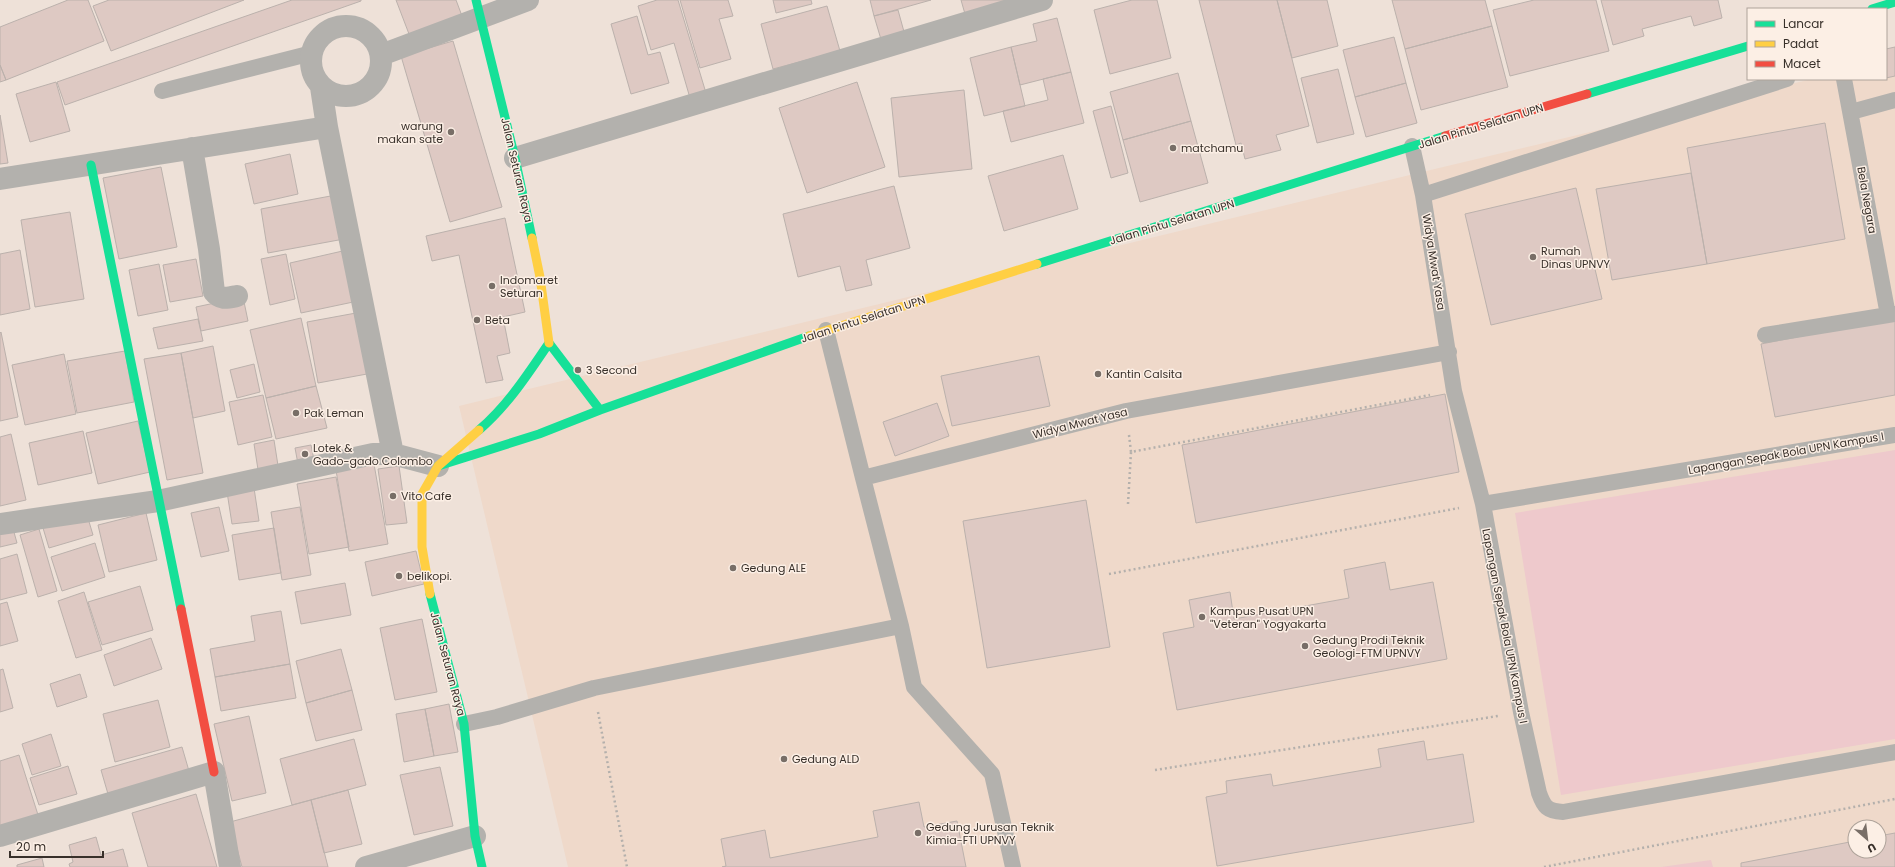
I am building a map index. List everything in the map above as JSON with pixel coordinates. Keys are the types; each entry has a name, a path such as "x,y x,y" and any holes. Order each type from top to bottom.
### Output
{"street":[{"path":"381,56 478,9 528,0"},
{"path":"515,158 1042,0"},
{"path":"1875,8 1895,2"},
{"name":"Jalan Seturan Raya","path":"478,9 515,158 540,276 549,343 600,410"},
{"path":"347,26 359,28 369,35 377,44 381,56 381,66 377,77 371,86 352,96 341,96 330,93 321,87 314,77 311,65 312,54 316,42 325,33 335,28 347,26"},
{"name":"Jalan Pintu Selatan UPN","path":"600,410 826,330 1412,146 1747,46"},
{"path":"321,87 393,454"},
{"path":"0,179 328,127"},
{"path":"192,148 209,249 214,292 218,297 223,298 237,296"},
{"path":"91,165 214,772 230,867"},
{"name":"Jalan Seturan Raya","path":"482,867 475,836 464,724 427,584 422,547 422,494 438,466 497,414 521,384 549,343"},
{"path":"0,524 158,501 373,454 393,454 438,466 539,434 600,410"},
{"path":"0,836 214,772"},
{"path":"366,867 475,836"}],"lane":[{"path":"162,91 312,54"},
{"path":"1423,195 1784,80"},
{"name":"Bela Negara","path":"1844,80 1892,314"},
{"path":"1851,112 1895,100"},
{"name":"Widya Mwat Yasa","path":"1412,146 1423,195 1454,391 1483,504"},
{"path":"1765,335 1892,314"},
{"path":"826,330 901,626 914,687 992,774 1013,867"},
{"name":"Widya Mwat Yasa","path":"863,478 1126,411 1449,352"},
{"name":"Lapangan Sepak Bola UPN Kampus I","path":"1895,435 1483,504 1520,712 1539,792 1543,804 1552,812 1563,812 1895,752"},
{"path":"464,724 497,717 594,688 901,626"}],"path":[{"path":"1128,504 1130,452 1454,391"},
{"path":"1109,574 1483,504"},
{"path":"594,688 628,867"},
{"path":"1155,770 1520,712"},
{"path":"1544,867 1895,799"}],"shaded area":[{"name":"Kampus Pusat UPN \"Veteran\" Yogyakarta","path":"1895,59 1895,867 568,867 459,406 1808,80 1887,80 1887,61"},
{"path":"1895,450 1895,739 1561,795 1515,513"},
{"path":"1711,860 1713,867 1661,867"}],"building":[{"path":"68,0 88,0 104,41 6,80 0,65 0,27"},
{"path":"109,0 244,0 111,51 93,6"},
{"path":"292,0 361,1 65,105 57,82"},
{"path":"396,0 456,0 462,16 409,34"},
{"path":"657,0 678,0 706,93 690,98 674,43 651,50 638,6"},
{"path":"680,0 728,0 733,16 719,19 731,59 700,68"},
{"path":"773,0 811,0 812,4 776,13"},
{"path":"870,0 931,0 874,16"},
{"path":"961,0 1014,0 965,14"},
{"path":"1132,0 1157,0 1171,58 1110,74 1094,10"},
{"path":"1199,0 1277,0 1309,126 1276,135 1281,150 1245,159 1241,143 1236,145"},
{"path":"1277,0 1327,0 1338,46 1292,58"},
{"path":"1392,0 1485,0 1492,26 1405,49"},
{"path":"1534,0 1596,0 1609,51 1510,76 1493,10"},
{"path":"1601,0 1718,0 1722,18 1694,26 1691,16 1642,29 1644,36 1613,45"},
{"path":"827,6 840,51 773,69 761,24"},
{"path":"898,10 906,39 883,46 874,16"},
{"path":"637,16 648,55 660,52 669,83 631,94 611,24"},
{"path":"1057,18 1071,72 1020,85 1011,47 1037,41 1033,24"},
{"path":"1492,26 1508,87 1421,110 1405,49"},
{"path":"1394,37 1406,83 1355,97 1343,50"},
{"name":"warung makan sate","path":"453,41 502,207 450,222 401,56"},
{"path":"1011,47 1025,106 984,116 970,58"},
{"path":"1895,47 1895,76 1887,78 1887,49"},
{"path":"0,65 6,80 0,82"},
{"path":"1338,69 1354,134 1317,143 1301,78"},
{"path":"1071,72 1084,123 1011,142 1003,111 1048,100 1043,79"},
{"path":"1178,73 1191,121 1123,140 1110,92"},
{"path":"56,82 70,131 30,142 16,94"},
{"path":"857,82 885,167 807,193 779,108"},
{"path":"1406,83 1417,123 1366,137 1355,97"},
{"path":"964,90 972,169 899,177 891,98"},
{"path":"1111,106 1128,173 1111,178 1093,111"},
{"path":"0,115 8,163 0,164"},
{"path":"1191,121 1208,183 1140,202 1123,140"},
{"path":"1825,123 1845,239 1707,264 1687,148"},
{"path":"290,154 298,194 254,204 245,164"},
{"path":"1063,155 1078,209 1004,231 988,176"},
{"path":"161,167 177,247 119,259 103,178"},
{"name":"Rumah Dinas UPNVY","path":"1691,173 1707,264 1612,280 1596,189"},
{"path":"894,186 910,248 866,260 872,285 846,291 840,266 798,277 783,214"},
{"name":"Rumah Dinas UPNVY","path":"1576,188 1602,299 1491,325 1465,214"},
{"path":"336,195 344,239 268,253 261,209"},
{"path":"70,212 84,299 35,307 21,220"},
{"name":"Indomaret Seturan","path":"505,218 525,312 503,317 510,353 497,356 503,380 486,383 459,255 432,261 426,236"},
{"path":"20,250 30,309 0,315 0,254"},
{"path":"347,250 358,301 301,313 290,263"},
{"path":"286,254 295,299 270,305 261,259"},
{"path":"196,259 203,296 170,302 163,265"},
{"path":"159,264 168,310 138,316 129,270"},
{"path":"243,297 248,321 201,331 196,307"},
{"path":"356,313 367,374 318,383 307,322"},
{"path":"301,318 316,386 266,398 250,330"},
{"path":"1895,318 1895,395 1775,417 1761,344"},
{"path":"198,319 203,341 158,349 153,328"},
{"path":"1,332 18,417 0,421 0,333"},
{"path":"213,346 225,411 193,418 181,353"},
{"path":"125,351 134,402 77,413 67,361"},
{"path":"181,353 203,473 167,480 144,359"},
{"path":"64,354 76,414 25,425 12,365"},
{"path":"1039,356 1050,406 952,426 941,376"},
{"path":"254,364 260,392 237,398 230,370"},
{"name":"Pak Leman","path":"316,386 327,428 276,439 266,398"},
{"path":"1445,394 1459,472 1196,523 1182,445"},
{"path":"263,395 272,437 238,445 229,402"},
{"path":"937,403 949,436 895,456 883,422"},
{"path":"138,421 150,472 98,484 86,433"},
{"path":"83,431 92,473 38,485 29,443"},
{"path":"11,434 26,500 0,506 0,437"},
{"path":"274,440 279,472 259,476 254,444"},
{"name":"Lotek & Gado-gado Colombo","path":"311,445 314,460 298,464 295,448"},
{"path":"374,464 388,544 349,551 336,470"},
{"name":"Vito Cafe","path":"399,466 407,523 386,525 378,469"},
{"path":"336,477 349,547 309,554 297,484"},
{"path":"254,488 259,521 232,524 227,492"},
{"path":"1086,500 1110,647 987,668 963,521"},
{"path":"219,507 229,551 201,557 191,513"},
{"path":"300,507 311,575 282,580 271,512"},
{"path":"146,513 157,560 109,572 98,525"},
{"path":"87,515 93,535 49,548 43,528"},
{"path":"12,525 17,543 0,547 0,529"},
{"path":"274,528 281,573 239,580 232,535"},
{"path":"39,529 57,591 38,597 20,535"},
{"path":"95,543 105,577 62,591 51,557"},
{"path":"416,551 424,584 372,596 365,562"},
{"path":"17,554 27,593 0,600 0,559"},
{"name":"Gedung Prodi Teknik Geologi-FTM UPNVY","path":"1385,562 1390,590 1433,582 1447,659 1177,710 1163,633 1194,627 1189,600 1230,592 1234,619 1349,598 1344,570"},
{"path":"345,583 351,615 301,624 295,592"},
{"path":"140,586 153,630 102,645 88,602"},
{"path":"84,592 102,650 76,658 58,601"},
{"path":"7,602 18,641 0,646 0,604"},
{"path":"281,611 290,664 215,677 210,649 255,641 251,616"},
{"path":"422,619 437,692 395,700 380,628"},
{"path":"151,638 162,669 114,686 104,655"},
{"path":"341,649 352,690 306,703 296,661"},
{"path":"290,664 296,698 221,711 215,677"},
{"path":"3,669 13,708 0,712 0,670"},
{"path":"80,674 87,697 57,707 50,684"},
{"path":"352,690 362,730 316,741 306,703"},
{"path":"158,700 170,747 115,762 103,714"},
{"path":"449,704 458,752 434,756 425,709"},
{"path":"425,709 434,756 404,762 396,714"},
{"path":"249,716 266,793 232,801 214,724"},
{"path":"51,734 61,766 32,775 22,744"},
{"path":"354,739 366,785 292,805 280,759"},
{"path":"1424,741 1427,760 1463,754 1474,822 1217,866 1206,797 1227,793 1226,781 1271,774 1273,786 1381,767 1378,749"},
{"path":"182,747 189,771 108,794 101,770"},
{"path":"19,755 39,818 0,830 0,761"},
{"path":"68,766 77,794 39,805 30,778"},
{"path":"440,767 453,826 414,835 400,775"},
{"path":"348,790 362,844 324,853 311,800"},
{"path":"196,794 217,867 148,867 132,813"},
{"path":"311,800 328,867 242,867 230,822"},
{"name":"Gedung Jurusan Teknik Kimia-FTI UPNVY","path":"919,802 924,827 957,821 966,867 722,867 726,866 721,839 765,830 770,858 878,837 873,811"},
{"path":"1895,833 1895,867 1741,867 1741,863 1847,843 1847,859 1887,859 1887,834"},
{"path":"96,837 101,855 123,849 128,867 70,867 69,864 73,862 69,845"},
{"path":"42,858 44,867 17,867 17,865"}],"traffic: fast":[{"path":"476,0 515,158 532,238"},
{"path":"1875,8 1895,2"},
{"path":"1587,94 1747,46"},
{"path":"1037,264 1445,136"},
{"path":"91,165 181,609"},
{"path":"438,466 539,434 600,410 809,336"},
{"path":"479,430 508,400 549,343 600,410"},
{"path":"430,594 464,724 475,836 482,867"}],"traffic: slow":[{"path":"532,238 540,277 549,343"},
{"path":"809,336 1037,264"},
{"path":"430,594 422,547 422,494 438,466 479,430"}],"traffic: jam":[{"path":"1445,136 1587,94"},
{"path":"181,609 214,772"}],"place":[{"name":"warung makan sate","path":"451,132"},
{"name":"matchamu","path":"1173,148"},
{"name":"Rumah Dinas UPNVY","path":"1533,257"},
{"name":"Indomaret Seturan","path":"492,286"},
{"name":"Beta","path":"477,320"},
{"name":"3 Second","path":"578,370"},
{"name":"Kantin Calsita","path":"1098,374"},
{"name":"Pak Leman","path":"296,413"},
{"name":"Lotek & Gado-gado Colombo","path":"305,454"},
{"name":"Vito Cafe","path":"393,496"},
{"name":"Gedung ALE","path":"733,568"},
{"name":"belikopi.","path":"399,576"},
{"name":"Kampus Pusat UPN \"Veteran\" Yogyakarta","path":"1202,617"},
{"name":"Gedung Prodi Teknik Geologi-FTM UPNVY","path":"1305,646"},
{"name":"Gedung ALD","path":"784,759"},
{"name":"Gedung Jurusan Teknik Kimia-FTI UPNVY","path":"918,833"}]}
